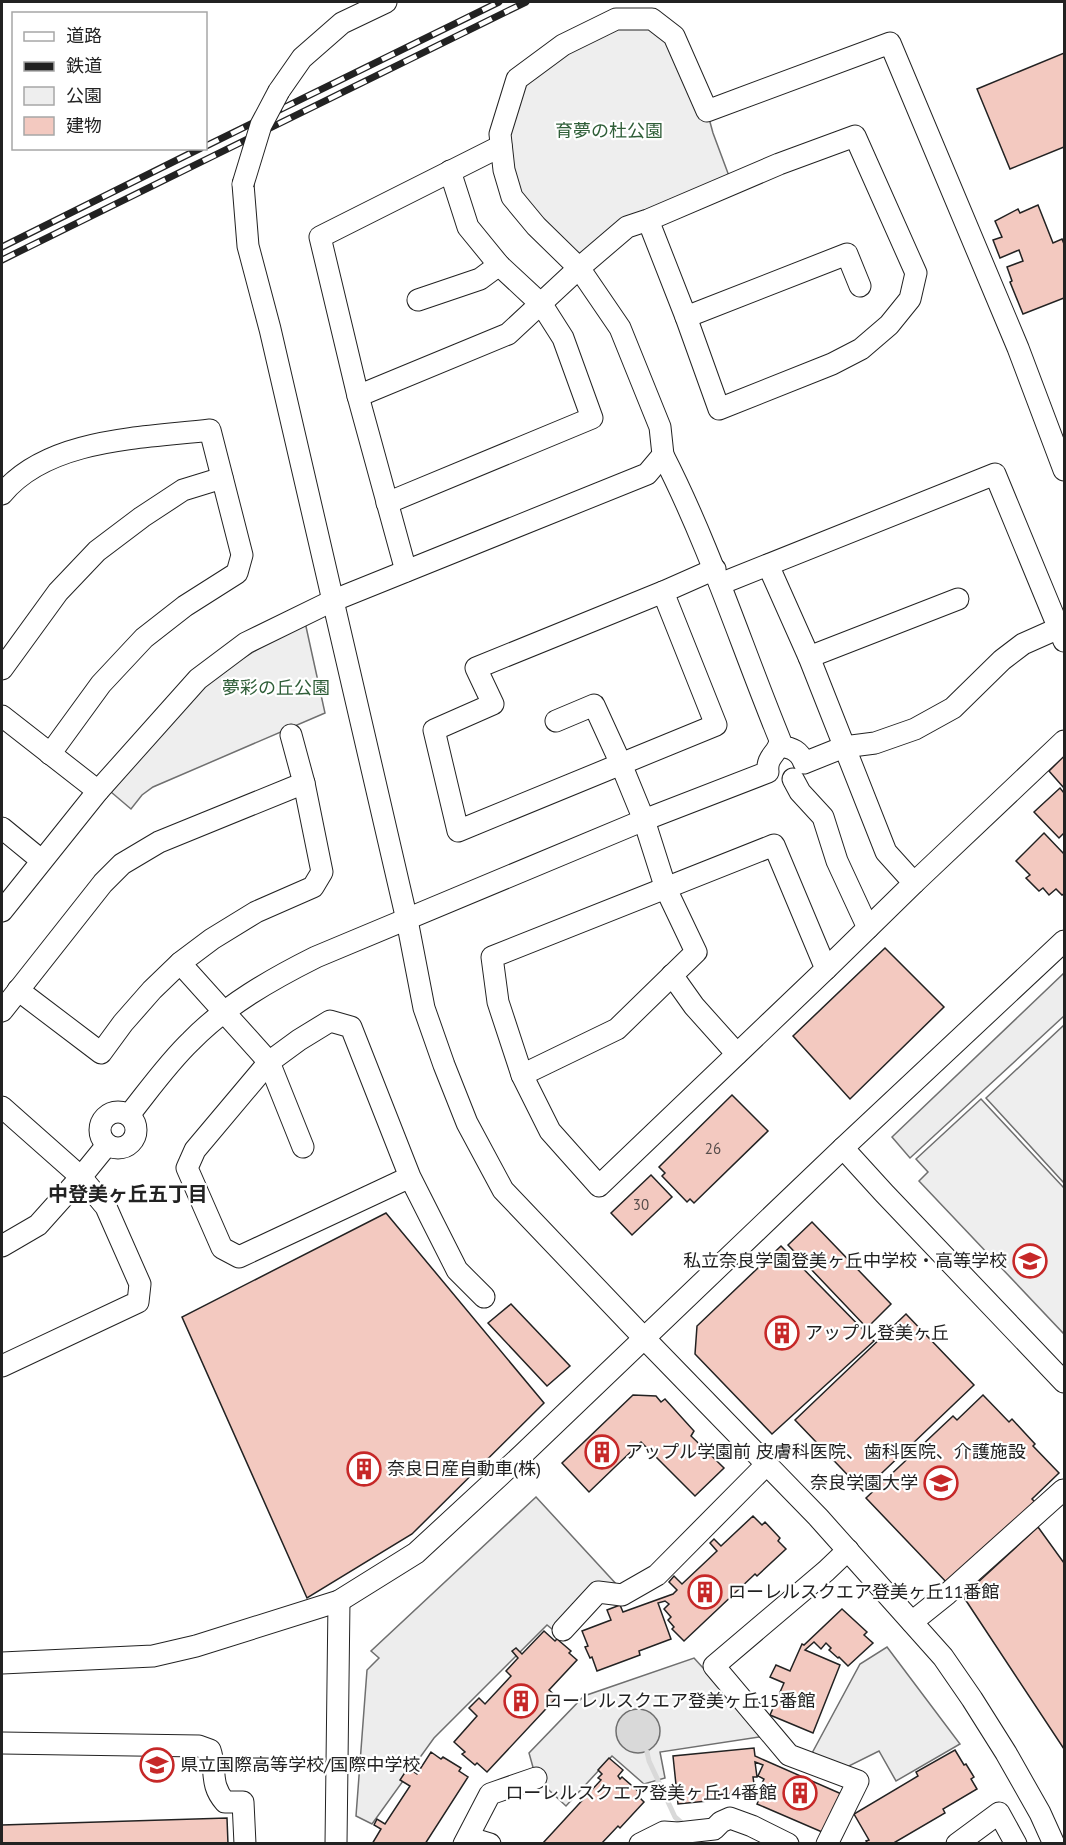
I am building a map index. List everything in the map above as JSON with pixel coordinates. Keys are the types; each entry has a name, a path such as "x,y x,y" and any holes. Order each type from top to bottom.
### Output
{"street":[{"path":"386,2 342,23 302,58 279,91 261,125 243,184 248,246 270,329 407,920 424,1008 444,1065 467,1122 503,1190 848,1550 943,1657 1006,1753 1040,1813 1054,1844"},
{"path":"663,592 716,725 458,831 434,730 493,704 476,668 663,592 718,577 768,565 995,474 1062,634 1023,644 953,708 915,729 875,743 844,747 782,782 776,780 768,772 767,764 771,755 780,746 780,740 753,675 718,577 684,495 663,455 660,427 620,328 579,268 536,226 512,197 504,170 500,134 517,80 563,45 616,19 652,19 674,36 706,111 890,42 1018,348 1065,470"},
{"path":"358,396 508,334 627,227 779,164 855,136 916,273 910,299 889,325 861,349 832,364 718,410 686,317 648,220"},
{"path":"406,572 358,396 320,237 501,146"},
{"path":"387,503 592,418 563,338 542,304 499,265 468,227 450,171"},
{"path":"686,317 847,254 860,286"},
{"path":"418,300 480,279 499,265"},
{"path":"2,494 33,467 64,452 108,442 210,430 242,555 237,573 185,606 144,638 101,684 50,754"},
{"path":"2,911 98,791 198,679 246,643 332,601 647,474 663,455"},
{"path":"2,669 58,592 97,550 141,517 183,490 222,478"},
{"path":"768,565 809,657 886,852 914,883"},
{"path":"809,657 958,599"},
{"path":"522,1075 616,1029 696,952 666,889 644,820 594,705 556,721"},
{"path":"2,716 98,791"},
{"path":"18,990 101,1053 123,1023 180,963 212,939 256,912 313,887 322,872 304,783 291,735"},
{"path":"826,969 774,845 492,957 498,1002 522,1075 550,1131 598,1186 826,969 914,883 1065,741"},
{"path":"780,746 791,748 801,755 800,792 823,817 837,861 868,928"},
{"path":"2,1246 38,1225 81,1178 107,1145 100,1136 100,1124 106,1115 118,1111 129,1115 191,1041 225,1012 276,978 316,957 644,820 768,772"},
{"path":"2,1011 103,883 122,864 159,842 304,783"},
{"path":"2,828 41,860"},
{"path":"2,1663 153,1656 196,1646 339,1601 416,1553 1065,940"},
{"path":"180,963 269,1062 303,1147"},
{"path":"672,975 694,1006 736,1054"},
{"path":"410,1177 239,1257 222,1248 187,1168 195,1150 269,1062 330,1021 351,1027 410,1177 457,1270 484,1297"},
{"path":"2,1110 81,1178 106,1208 140,1284 138,1302 2,1366"},
{"path":"843,1148 1065,1382"},
{"path":"562,1630 598,1592 622,1596 657,1575 766,1464"},
{"path":"912,1622 947,1594 1063,1490"},
{"path":"827,1844 858,1780 789,1755 710,1669 848,1550"},
{"path":"336,1844 339,1601"},
{"path":"2,1743 199,1746 210,1750 214,1763 213,1780 217,1793 225,1802 243,1802 245,1844"},
{"path":"464,1844 489,1794 536,1778"},
{"path":"957,1844 999,1813 1016,1844"},
{"path":"640,1844 664,1832 678,1833 717,1825 730,1818 788,1844"},
{"path":"473,1844 480,1841 490,1844"}],"green space":[{"name":"育夢の杜公園","path":"652,19 707,111 732,184 648,220 579,268 504,170 517,79 563,45"},
{"name":"夢彩の丘公園","path":"305,622 325,713 153,787 142,795 131,809 111,792 186,701 232,665"},
{"path":"1064,1025 1064,1183 986,1098"},
{"name":"私立奈良学園登美ヶ丘中学校・高等学校","path":"981,1099 1064,1188 1064,1334 919,1181 928,1172 916,1159"}],"shaded area":[{"path":"1064,973 1064,1016 910,1158 892,1137"},
{"path":"536,1497 618,1586 563,1638 547,1625 434,1738 372,1824 356,1816 367,1670 379,1658 371,1651"},
{"path":"887,1647 960,1744 896,1781 879,1751 847,1767 811,1755 860,1664"},
{"path":"694,1658 765,1736 660,1752 665,1778 644,1784 612,1756 566,1806 536,1778 529,1753 584,1696"},
{"path":"638,1709 647,1710 654,1715 659,1722 659,1740 654,1747 647,1752 638,1753 629,1752 622,1747 617,1740 616,1731 617,1722 622,1715 629,1710"}],"building":[{"path":"1064,53 1064,147 1010,169 977,89"},
{"path":"1038,205 1053,243 1062,239 1064,244 1064,298 1023,314 1010,282 1012,281 1007,267 1023,261 1019,250 1000,258 993,240 1002,237 995,221 1018,209 1020,213"},
{"path":"1064,756 1064,788 1049,771"},
{"path":"1060,788 1064,793 1064,833 1059,838 1034,812"},
{"path":"1044,833 1064,854 1064,894 1062,895 1056,889 1049,895 1043,888 1039,891 1026,878 1030,875 1016,861"},
{"path":"885,948 944,1007 850,1099 793,1036"},
{"path":"732,1095 768,1131 694,1203 690,1199 687,1202 662,1176 665,1173 659,1167"},
{"path":"651,1175 672,1197 632,1235 611,1213"},
{"name":"奈良日産自動車(株)","path":"386,1213 544,1403 412,1534 307,1598 182,1317"},
{"path":"812,1222 891,1304 867,1328 788,1245"},
{"name":"アップル登美ヶ丘","path":"781,1246 874,1341 772,1434 695,1354 697,1326"},
{"path":"511,1304 570,1366 547,1386 488,1323"},
{"path":"906,1314 974,1385 863,1491 795,1420"},
{"name":"アップル学園前 皮膚科医院、歯科医院、介護施設","path":"633,1395 656,1396 661,1402 665,1399 694,1431 691,1436 724,1468 695,1496 641,1442 589,1492 562,1463"},
{"path":"983,1395 1009,1422 1012,1419 1035,1444 1033,1446 1059,1473 1032,1499 1035,1502 949,1585 866,1498 953,1416 957,1420"},
{"name":"ローレルスクエア登美ヶ丘11番館","path":"753,1516 762,1525 765,1522 780,1538 778,1541 786,1549 757,1576 755,1574 684,1641 672,1629 674,1627 668,1620 671,1617 664,1609 669,1604 665,1601 658,1603 671,1639 639,1651 640,1655 597,1671 585,1647 588,1646 582,1631 611,1620 607,1610 620,1605 623,1612 673,1594 677,1590 669,1582 674,1576 682,1584 717,1551 710,1543 714,1539 721,1546"},
{"path":"1038,1527 1064,1563 1064,1749 963,1596"},
{"path":"842,1609 867,1632 864,1635 873,1643 848,1666 829,1650 831,1648 826,1643 821,1649 814,1642 805,1650 840,1665 813,1733 770,1715 784,1683 770,1677 776,1665 790,1671 802,1644 804,1645"},
{"name":"ローレルスクエア登美ヶ丘15番館","path":"544,1631 571,1651 569,1653 577,1660 549,1690 557,1697 487,1772 462,1754 465,1752 454,1742 477,1716 469,1708 479,1698 485,1704 511,1676 506,1671 518,1658 512,1651 516,1648 522,1654"},
{"name":"ローレルスクエア登美ヶ丘14番館","path":"754,1748 755,1756 846,1796 829,1835 757,1804 763,1790 759,1789 764,1779 758,1776 763,1765 755,1762 757,1777 753,1777 755,1791 717,1795 717,1800 678,1804 673,1756"},
{"path":"955,1750 974,1777 971,1779 977,1789 943,1809 945,1813 892,1844 868,1844 866,1841 869,1840 854,1814 918,1776 916,1772"},
{"path":"431,1752 461,1768 459,1771 468,1777 425,1844 372,1844 381,1829 374,1825 377,1819 385,1824 410,1786 400,1780 408,1768 417,1774"},
{"path":"609,1758 623,1770 618,1776 620,1779 622,1777 639,1792 637,1795 644,1802 620,1828 618,1826 601,1844 544,1844 601,1780 598,1778 602,1774 598,1770"},
{"path":"227,1818 228,1844 2,1844 2,1825"}],"waterway":[{"path":"647,1752 675,1817 683,1824 687,1824"}],"railway":[{"path":"207,146 499,2"},
{"path":"2,260 526,2"},
{"path":"2,247 197,150"}],"place":[{"name":"私立奈良学園登美ヶ丘中学校・高等学校","path":"1030,1261"},
{"name":"アップル登美ヶ丘","path":"782,1333"},
{"name":"アップル学園前 皮膚科医院、歯科医院、介護施設","path":"602,1452"},
{"name":"奈良日産自動車(株)","path":"364,1469"},
{"name":"奈良学園大学","path":"941,1483"},
{"name":"ローレルスクエア登美ヶ丘11番館","path":"705,1592"},
{"name":"ローレルスクエア登美ヶ丘15番館","path":"521,1701"},
{"name":"県立国際高等学校/国際中学校","path":"157,1765"},
{"name":"ローレルスクエア登美ヶ丘14番館","path":"800,1793"}],"district":[{"name":"中登美ヶ丘五丁目","path":"128,1194"}]}
